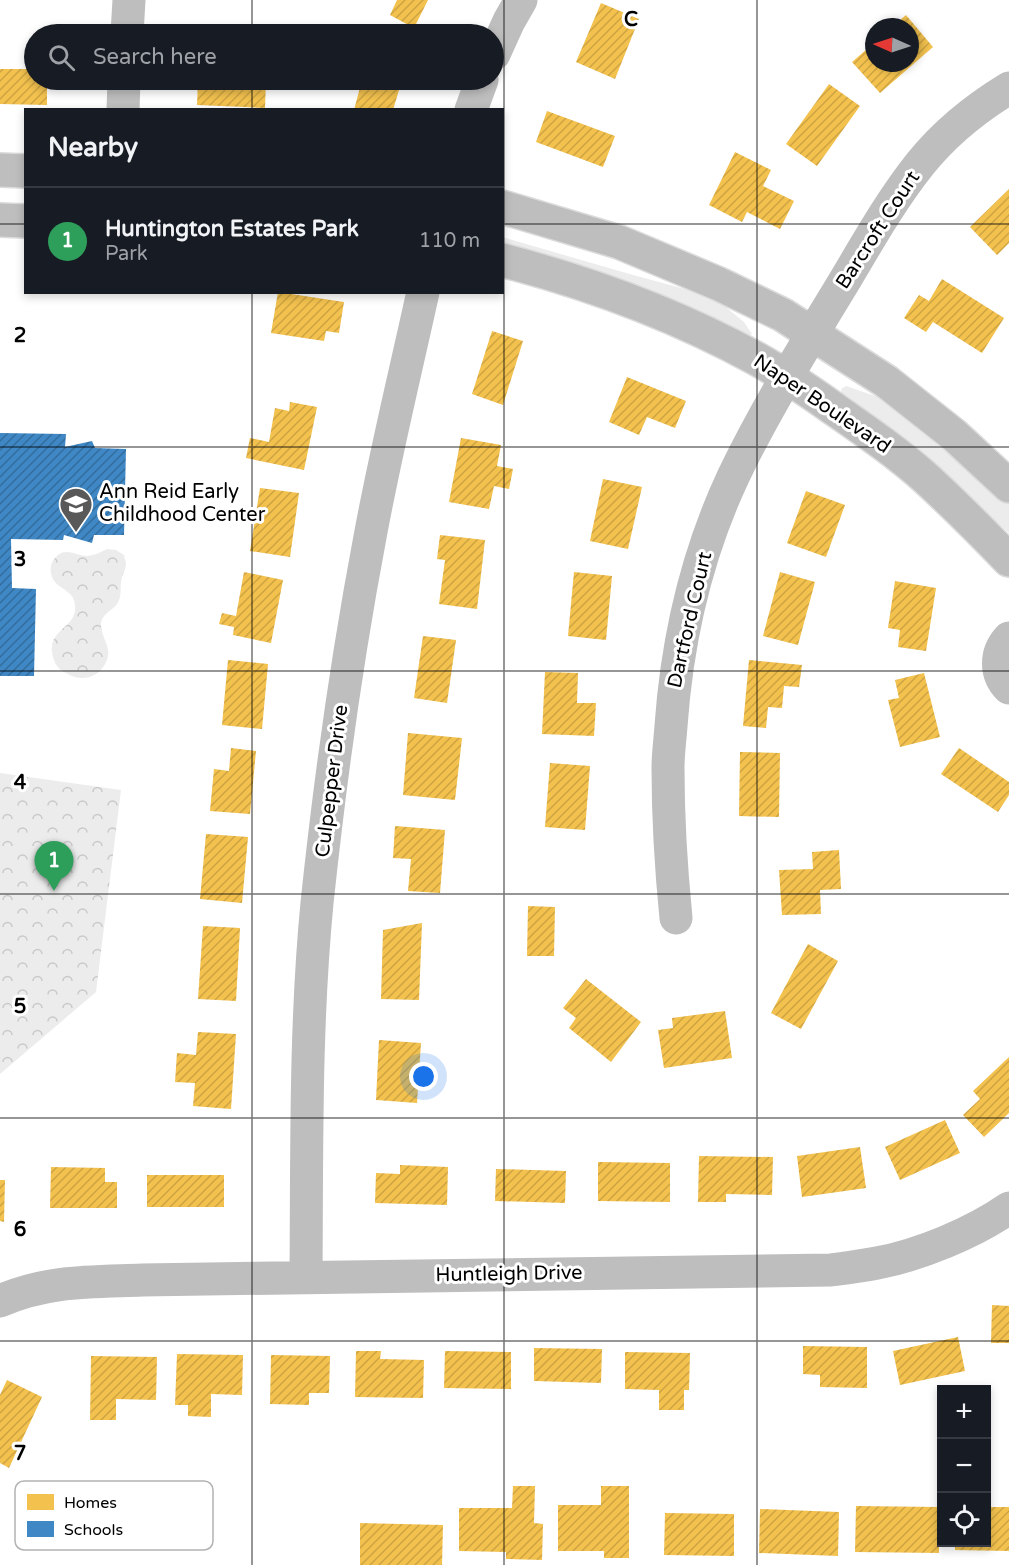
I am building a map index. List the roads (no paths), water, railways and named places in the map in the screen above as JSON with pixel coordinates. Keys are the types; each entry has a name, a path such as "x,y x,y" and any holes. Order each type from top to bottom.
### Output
{"street":[{"path":"128,24 129,0"},
{"path":"504,32 521,0"},
{"name":"Barcroft Court","path":"788,377 901,189 952,130 989,100 1009,88"},
{"path":"123,108 124,90"},
{"path":"472,108 478,90"},
{"path":"0,170 24,171"},
{"path":"504,208 609,239 656,257 783,315 886,382 954,435 1009,486"},
{"path":"0,220 24,220"},
{"name":"Naper Boulevard","path":"504,261 595,288 657,311 716,337 788,377 859,426 927,479 1009,560"},
{"name":"Culpepper Drive","path":"306,1277 306,1121 313,970 317,904 335,752 348,658 370,534 423,294"},
{"name":"Dartford Court","path":"676,918 668,766 673,699 682,640 693,591 710,536 729,488 768,410 788,377"},
{"path":"1009,638 999,653 998,665 1000,676 1009,688"},
{"name":"Huntleigh Drive","path":"0,1301 30,1289 59,1283 306,1277 831,1270 911,1255 959,1236 1009,1208"}],"place":[{"name":"Ann Reid Early Childhood Center","path":"76,533"},
{"name":"Huntington Estates Park","path":"54,891"}]}
